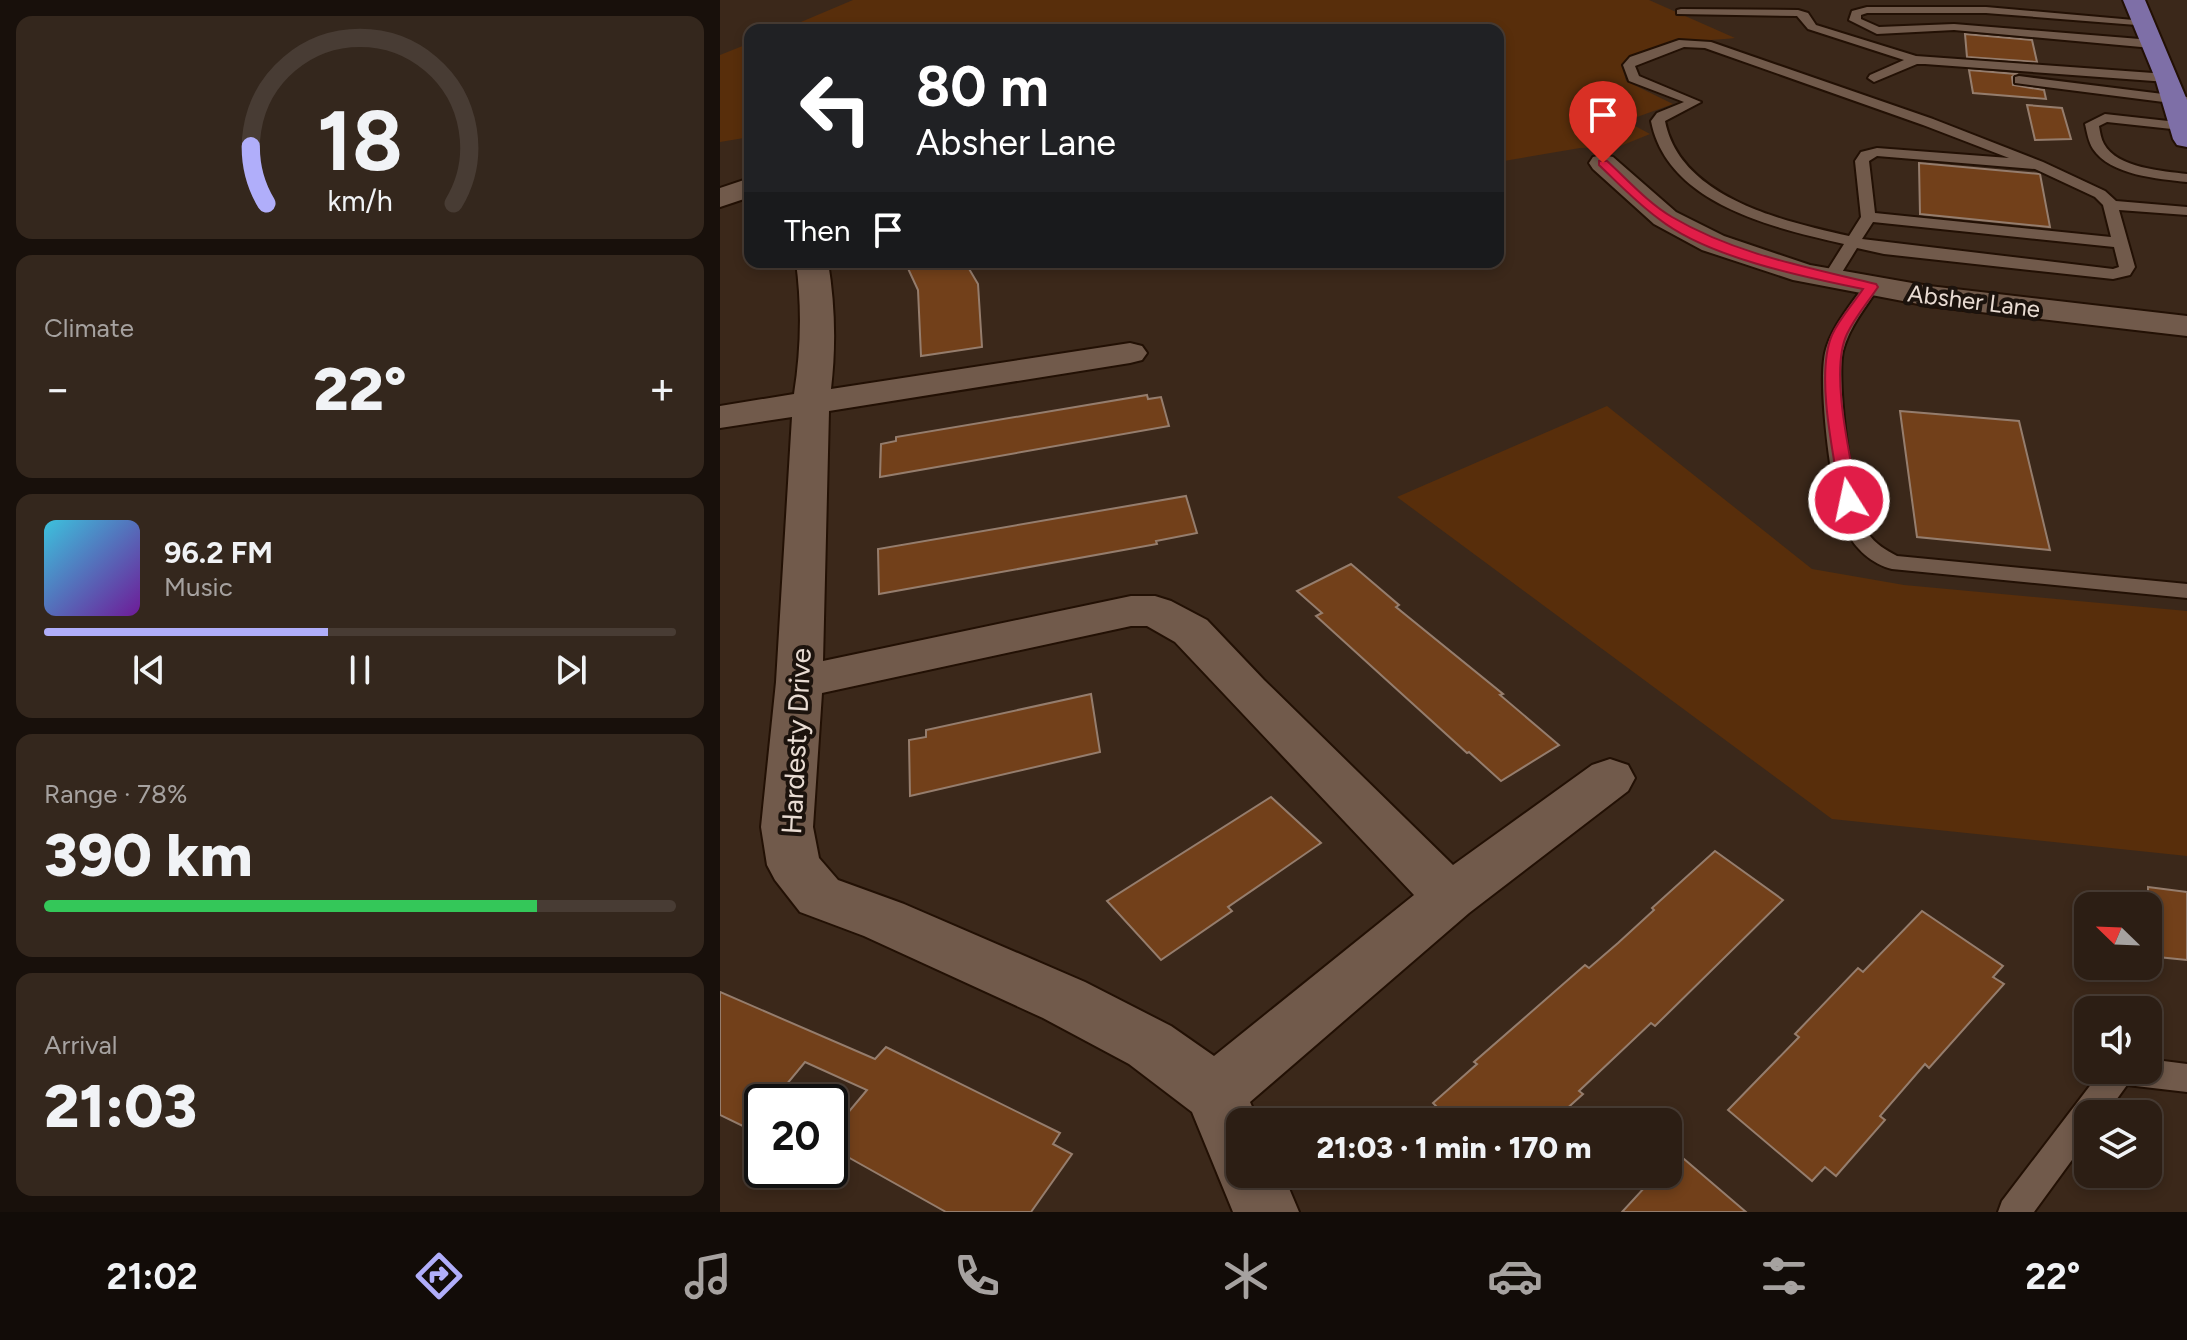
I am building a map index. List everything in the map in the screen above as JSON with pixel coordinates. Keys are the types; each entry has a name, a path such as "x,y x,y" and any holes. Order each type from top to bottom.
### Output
{"main road":[{"path":"2134,0 2176,93 2184,133"}],"street":[{"name":"Absher Lane","path":"1603,163 1665,218 1713,243 1754,258 1871,287 2187,326"},
{"path":"720,198 744,189"},
{"name":"Hardesty Drive","path":"813,268 817,358 811,404 799,682 787,827 794,865 819,896 884,920 1064,1000 1150,1045 1215,1093"},
{"path":"720,417 1130,353"},
{"path":"799,682 1131,611 1155,611 1191,631 1247,692 1450,897"},
{"path":"1226,1119 1215,1093 1450,897 1610,778"},
{"path":"1256,1188 1266,1212"}],"lane":[{"path":"1949,8 2148,34 1954,27 1877,31 1855,20 1856,13 1867,10 1949,8"},
{"path":"1681,12 1798,13 1804,15 1812,27 1915,60 2066,70 2176,93"},
{"path":"1683,43 1707,45 1928,122 2038,165 2100,194 2111,205 2127,267 2124,272 2113,274 1884,249 1765,218 1690,178 1663,145 1658,121 1662,116 1695,102 1633,78 1629,65 1683,43"},
{"path":"2060,53 2066,70"},
{"path":"1874,78 1915,60"},
{"path":"1950,74 2176,93"},
{"path":"2184,133 2105,118 2092,124 2099,148 2111,158 2145,172 2187,178"},
{"path":"1830,279 1868,217 1862,161 1866,155 1877,152 2038,165"},
{"path":"2111,205 2187,211"},
{"path":"1868,217 2121,243"},
{"path":"1871,287 1839,335 1833,359 1836,423 1854,526 1869,550 1892,562 2187,591"},
{"path":"2162,1075 2187,1078"},
{"path":"2014,1212 2110,1084"}],"shaded area":[{"path":"853,0 1649,0 1735,38 1660,47 1633,57 1622,65 1626,81 1673,104 1626,121 1650,134 1618,147 1580,148 1504,161 1504,24 796,24"},
{"path":"744,45 744,138 720,142 720,55"},
{"path":"1607,406 1812,569 1904,585 2187,611 2187,856 1832,819 1397,497"}],"building":[{"path":"1965,34 2032,40 2037,62 1967,57"},
{"path":"1969,70 2016,74 2012,77 2013,85 2044,90 2046,99 1973,93"},
{"path":"2027,105 2062,108 2071,139 2035,140"},
{"path":"1919,163 2040,174 2050,227 1920,214"},
{"path":"908,268 969,268 978,284 982,347 921,356 918,290"},
{"path":"1147,395 1148,399 1161,397 1169,426 880,477 881,444 896,441 896,437"},
{"path":"1900,411 2019,421 2050,550 1917,537"},
{"path":"1186,496 1197,533 1156,541 1157,544 879,594 878,549"},
{"path":"1351,564 1399,605 1396,607 1503,694 1500,695 1559,745 1501,781 1467,753 1316,616 1322,613 1297,591"},
{"path":"1091,694 1100,752 910,796 909,740 926,737 926,730"},
{"path":"1271,797 1321,843 1228,907 1232,911 1161,960 1107,901"},
{"path":"1715,851 1783,900 1655,1026 1651,1023 1579,1091 1583,1094 1568,1108 1438,1108 1433,1103 1477,1064 1474,1062 1585,965 1589,968 1618,943 1654,910 1652,908"},
{"path":"2148,887 2187,892 2187,960 2162,957 2162,892 2148,892"},
{"path":"1922,911 2003,966 1993,977 2004,984 1929,1068 1925,1064 1880,1116 1885,1120 1836,1176 1825,1167 1812,1181 1728,1110 1799,1037 1795,1034 1858,968 1863,972"},
{"path":"720,992 875,1059 886,1047 1060,1133 1053,1144 1072,1154 1031,1212 946,1212 848,1157 848,1113 867,1090 805,1062 787,1084 744,1084 744,1127 720,1115"},
{"path":"1682,1157 1746,1212 1622,1212 1644,1188 1682,1188"}],"route":[{"path":"1603,163 1665,218 1713,243 1804,273 1871,287 1839,335 1833,359 1836,423 1849,500"}]}
